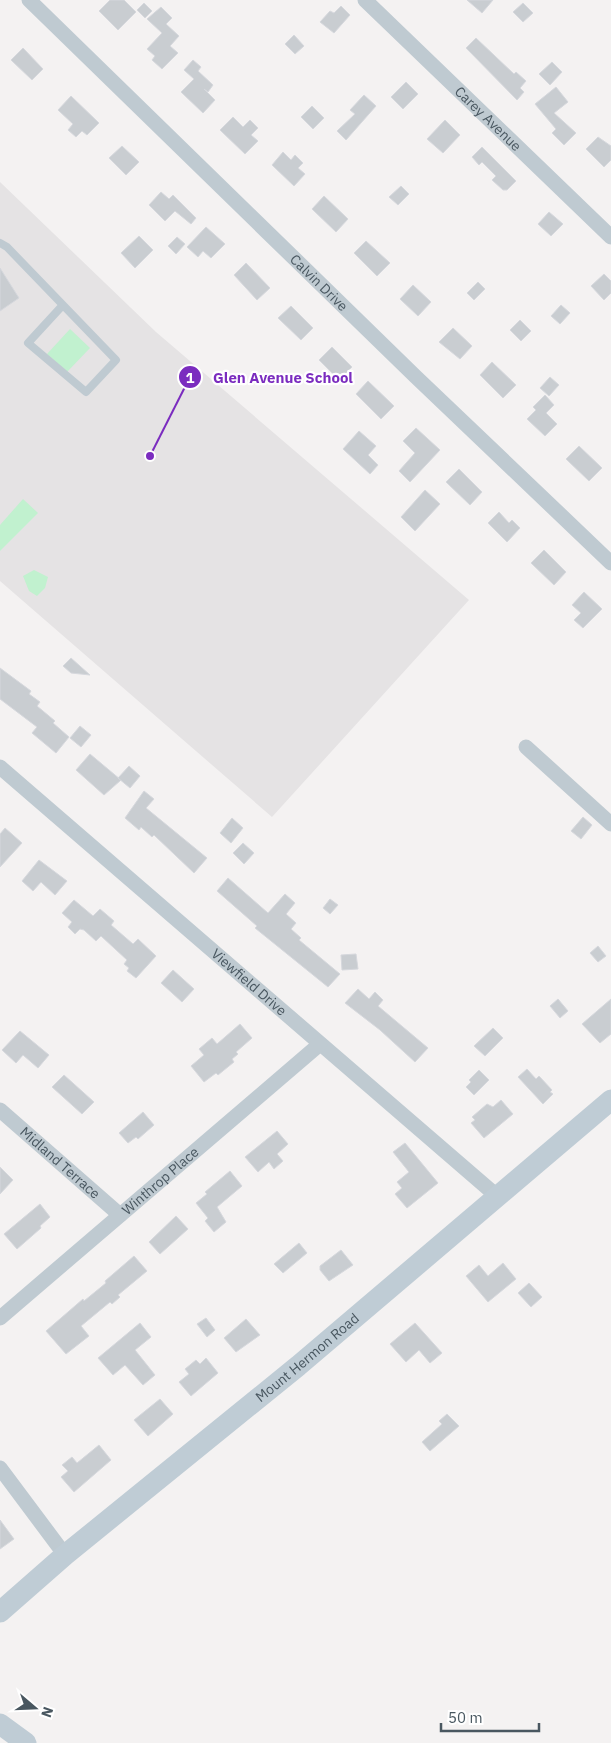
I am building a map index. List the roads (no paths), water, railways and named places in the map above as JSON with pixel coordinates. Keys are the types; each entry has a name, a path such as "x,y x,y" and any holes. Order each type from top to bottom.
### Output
{"main road":[{"name":"Mount Hermon Road","path":"0,1612 65,1555 290,1372 498,1198 611,1100"},
{"path":"0,1724 26,1743"}],"street":[{"name":"Calvin Drive","path":"29,0 416,377 611,563"},
{"name":"Carey Avenue","path":"365,0 611,237"},
{"path":"526,747 611,824"},
{"name":"Viewfield Drive","path":"0,766 498,1198"},
{"name":"Winthrop Place","path":"0,1318 320,1044"},
{"name":"Midland Terrace","path":"0,1110 120,1215"},
{"path":"0,1468 65,1555"}],"lane":[{"path":"0,242 116,360 86,392 28,343 62,306"}],"place":[{"name":"Glen Avenue School","path":"150,456"}]}
